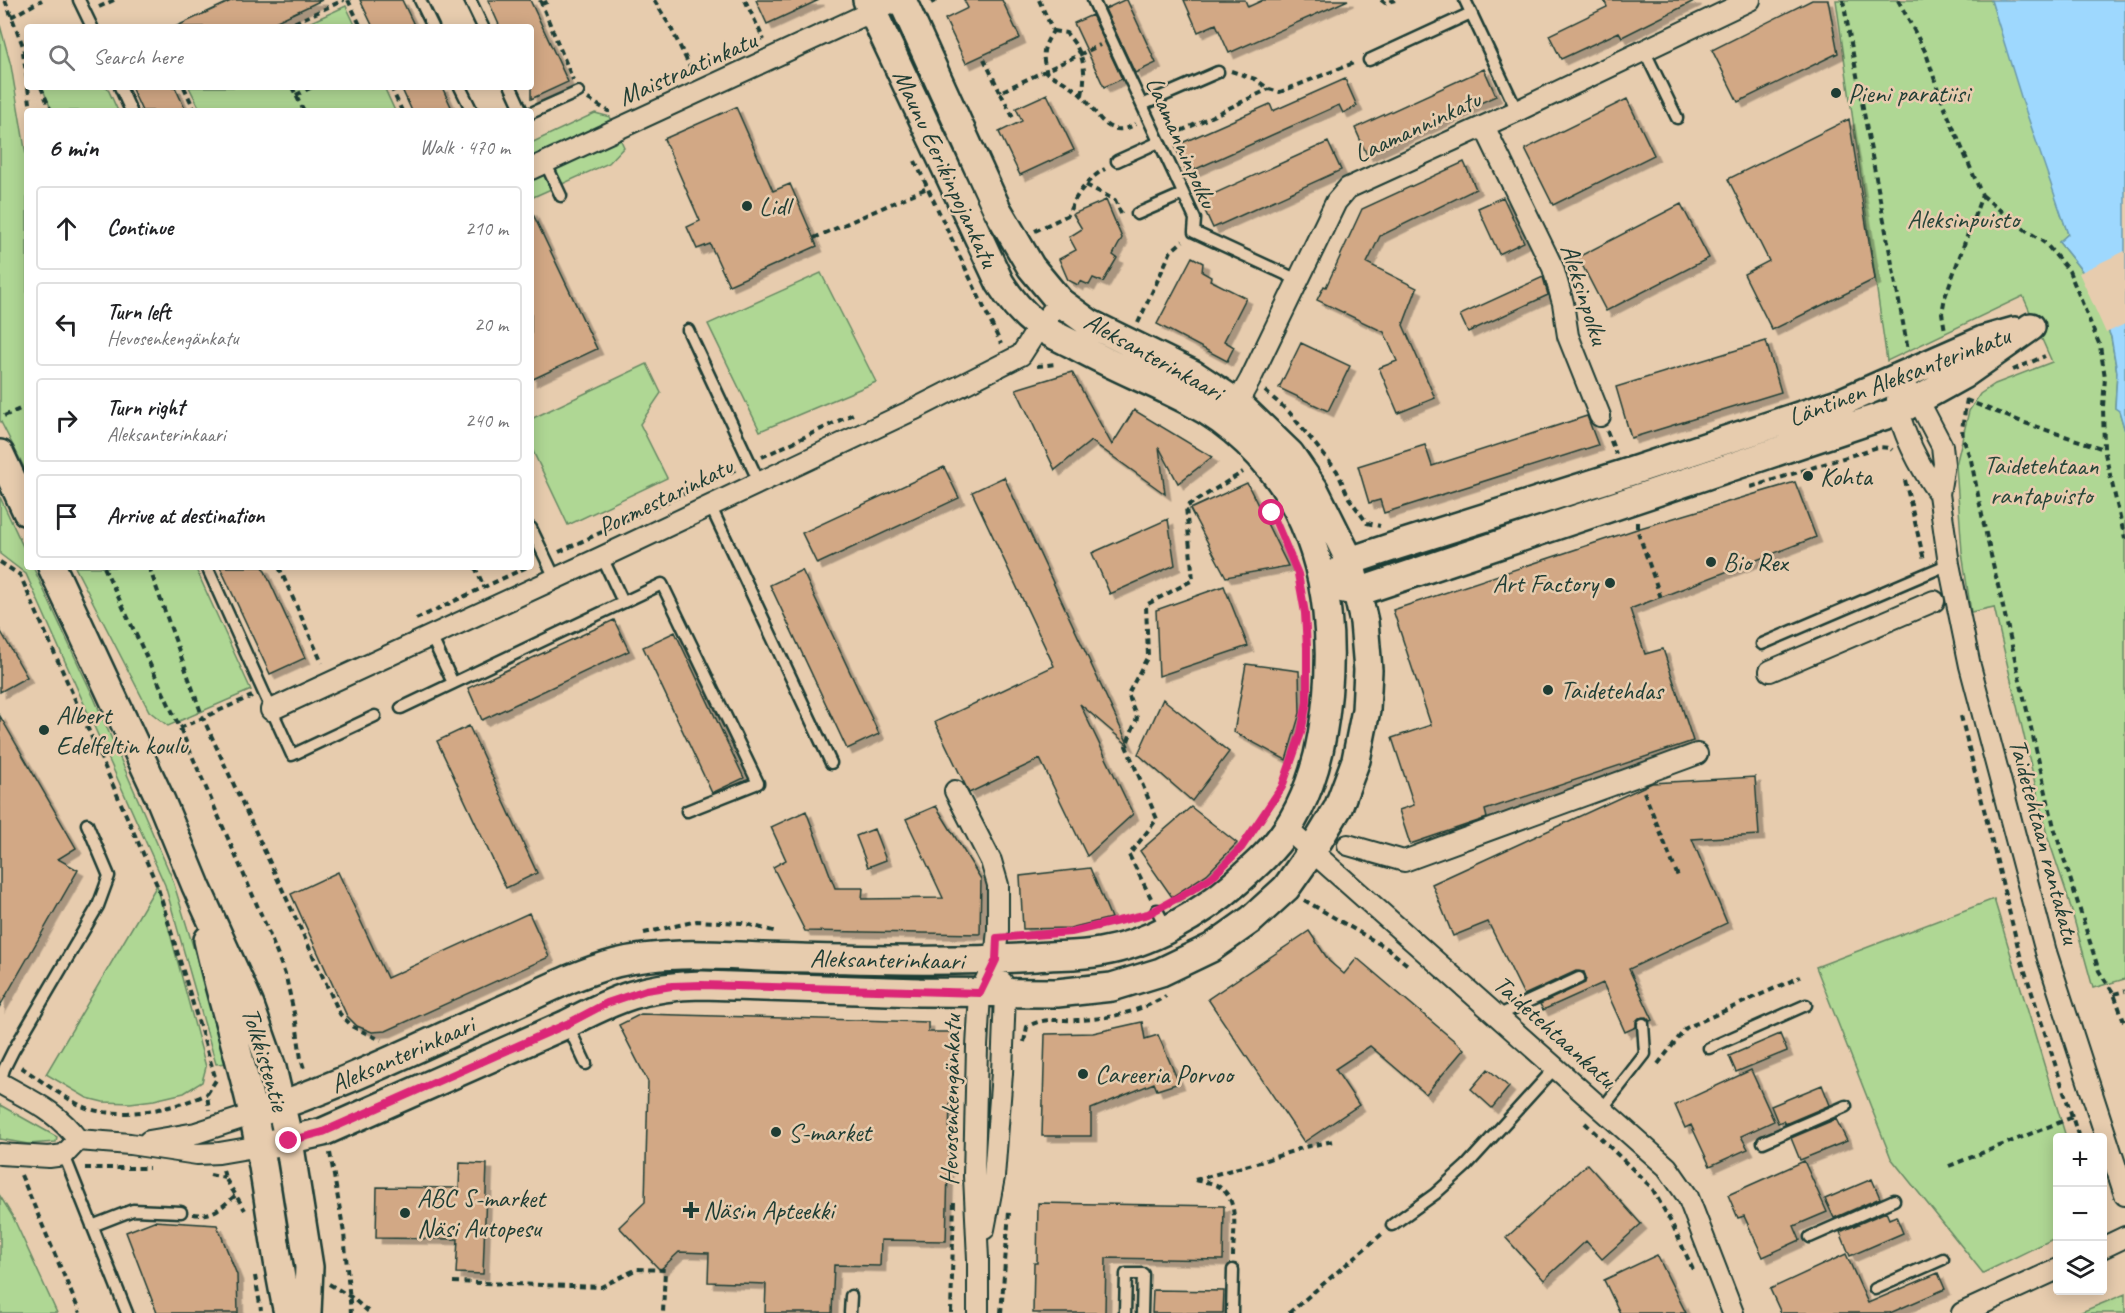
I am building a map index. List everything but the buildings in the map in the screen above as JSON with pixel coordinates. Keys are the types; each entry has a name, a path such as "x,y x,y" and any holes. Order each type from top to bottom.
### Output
{"street":[{"name":"Maistraatinkatu","path":"538,165 870,6 897,0"},
{"name":"Maunu Eerikinpojankatu","path":"902,0 997,209 1031,267 1060,302"},
{"name":"Laamanninkatu","path":"1237,402 1336,202 1348,188 1517,111 1750,0"},
{"name":"Maunu Eerikinpojankatu","path":"870,6 1000,283 1019,309 1039,327"},
{"name":"Aleksinpolku","path":"1484,126 1553,267 1563,303 1568,336 1600,416"},
{"path":"1021,355 1039,327 1060,302"},
{"name":"Aleksanterinkaari","path":"260,1146 323,1132 567,1024 607,1003 646,990 672,986 1057,993 1112,987 1161,972 1211,948 1252,919 1286,888 1312,852 1338,808 1356,760 1366,710 1368,670 1364,622 1350,561 1314,489 1290,454 1237,402 1193,374 1089,323 1060,302"},
{"name":"Aleksanterinkaari","path":"1039,327 1194,404 1237,402"},
{"name":"Läntinen Aleksanterinkatu","path":"2031,327 1971,370 1908,406 1358,592 1325,586 1350,561 1844,401 1903,368 1983,340 2031,327"},
{"name":"Pormestarinkatu","path":"271,710 913,410 1021,355"},
{"name":"Taidetehtaan rantakatu","path":"1903,368 1908,406 1922,471 1939,494"},
{"name":"Aleksanterinkaari","path":"254,1114 282,1105 313,1082 548,988 617,963 688,955 920,961 996,960 1102,952 1154,936 1162,919 1194,915 1258,864 1287,829 1304,796 1319,754 1330,672 1325,586 1304,526 1288,493 1271,470 1237,402"},
{"name":"Taidetehtaan rantakatu","path":"1908,406 1942,446 1944,464 1939,494 1949,564 1970,666 2046,952 2125,1195"},
{"path":"0,454 24,506"},
{"name":"Tolkkistentie","path":"53,570 161,801 249,1004 272,1068 289,1141 309,1267 307,1313"},
{"path":"1770,671 1934,601"},
{"path":"1348,845 1404,861 1697,754"},
{"path":"955,791 991,861 998,885 996,960"},
{"name":"Taidetehtaankatu","path":"1287,829 1667,1167 1688,1197 1733,1313"},
{"name":"Tolkkistentie","path":"196,886 219,990 254,1114 278,1270 288,1313"},
{"name":"Hevosenkengänkatu","path":"978,1313 974,1176 977,1047 993,993 996,960"},
{"path":"0,1083 56,1115 78,1140 130,1144 197,1154 260,1146"},
{"path":"130,1144 196,1133 254,1114"},
{"path":"0,1154 49,1157 66,1161 78,1140"},
{"path":"2107,1246 2125,1237"},
{"path":"1962,1313 2053,1271"}],"lane":[{"path":"79,0 91,24"},
{"path":"420,0 432,24"},
{"path":"470,0 482,24"},
{"name":"Laamanninpolku","path":"1093,0 1195,219 1194,232 1298,280"},
{"path":"1465,0 1517,111"},
{"path":"1368,60 1471,13"},
{"path":"1644,50 1677,118"},
{"path":"1142,105 1218,72"},
{"path":"121,90 130,108"},
{"path":"462,90 470,108"},
{"path":"512,90 521,108"},
{"path":"534,112 578,92"},
{"path":"1118,161 1159,142"},
{"path":"538,165 561,196"},
{"path":"1137,214 1184,194"},
{"path":"688,330 759,482"},
{"path":"710,505 831,763"},
{"path":"534,534 555,579"},
{"path":"602,557 623,602"},
{"path":"1762,644 1949,564"},
{"path":"208,570 292,755 375,716"},
{"path":"401,708 662,584 758,783 687,811"},
{"path":"431,636 453,683"},
{"path":"0,1083 9,1059 98,906 109,876 87,824"},
{"path":"1497,1016 1579,978"},
{"path":"1709,1048 1806,1005"},
{"path":"567,1024 586,1064"},
{"path":"1602,1109 1645,1054 1643,1024"},
{"path":"1392,1225 1435,1194 1466,1166 1555,1068"},
{"path":"1763,1142 1846,1106"},
{"path":"66,1161 127,1313"},
{"path":"1810,1238 1894,1200"},
{"path":"92,1226 133,1209 181,1212"},
{"path":"1875,1289 1942,1259"},
{"path":"1232,1313 1233,1270"},
{"path":"1125,1313 1126,1274 1143,1274 1142,1313"},
{"path":"850,1296 850,1313"}],"path":[{"path":"5,0 24,49"},
{"path":"11,17 42,0"},
{"path":"292,24 344,0"},
{"path":"348,0 360,24"},
{"path":"551,0 541,2 578,92 608,111 614,110"},
{"path":"654,0 670,26 693,73"},
{"path":"745,0 764,40"},
{"path":"934,9 931,2 938,0"},
{"path":"1039,0 1053,31"},
{"path":"1381,0 1385,3 1395,0"},
{"path":"1843,0 1903,368"},
{"path":"1898,0 1926,53 1941,99 1982,195 2014,222 2045,243 2068,271 2100,346 2105,377 2104,449 2125,538"},
{"path":"1053,31 1066,33 1077,44 1085,81 1082,95"},
{"path":"1053,31 1044,45 1043,59 1047,72 1082,95 1104,124 1116,130 1129,128 1148,117"},
{"path":"1000,92 1112,40"},
{"path":"22,45 24,59"},
{"path":"984,59 1013,117"},
{"path":"1218,72 1228,70 1255,79 1269,89 1280,92 1355,62 1368,60"},
{"path":"1181,131 1269,89"},
{"path":"28,90 31,108"},
{"path":"42,90 50,108"},
{"path":"185,90 194,108"},
{"path":"294,90 303,108"},
{"path":"296,95 306,90"},
{"path":"392,90 401,108"},
{"path":"912,157 1001,345 1021,355 1035,366 1054,363 1063,365"},
{"path":"1032,232 1068,215 1073,200 1094,175 1118,161"},
{"path":"1086,185 1115,200 1123,217 1129,218 1137,214"},
{"path":"814,238 927,188"},
{"path":"1947,341 1942,313 1945,297 1982,195"},
{"path":"1131,320 1138,324 1170,251 1194,232"},
{"path":"1237,402 1264,390 1289,412 1337,471 1349,498 1367,523 1389,527 1395,546"},
{"path":"1972,393 1966,400 1963,438 1971,460 2054,827 2099,971 2114,994 2125,1024"},
{"path":"1966,400 2022,423 2104,449"},
{"path":"4,416 24,407"},
{"path":"545,558 863,410"},
{"path":"1237,465 1249,478"},
{"path":"1903,470 1927,573"},
{"path":"1162,919 1129,855 1157,819 1126,746 1137,718 1128,694 1148,656 1146,605 1193,580 1186,507 1243,472"},
{"path":"1638,523 1637,529 1661,598"},
{"path":"0,562 20,575 157,885 216,1080 207,1094 190,1102 160,1110 126,1112 98,1110 81,1106 9,1059"},
{"path":"105,570 180,728 267,928 286,977 304,1067 313,1082"},
{"path":"150,570 203,718 340,1014 353,1027 389,1044"},
{"path":"280,570 322,663"},
{"path":"476,570 484,587"},
{"path":"1960,712 2021,959 2078,1133"},
{"path":"1637,774 1679,879"},
{"path":"1247,839 1282,787"},
{"path":"1071,932 1148,914 1162,919"},
{"path":"643,933 697,921 719,921 742,923 783,934"},
{"path":"2114,994 2125,991"},
{"path":"304,1067 313,1082"},
{"path":"207,1094 213,1128"},
{"path":"1949,1166 2096,1108"},
{"path":"323,1132 330,1152 344,1233 351,1313"},
{"path":"1233,1270 1233,1203 1228,1194 1218,1185 1195,1180 1305,1147 1333,1141"},
{"path":"219,1153 225,1178 246,1212"},
{"path":"66,1161 154,1169"},
{"path":"19,1169 80,1313"},
{"path":"207,1174 225,1178"},
{"path":"181,1212 206,1216 218,1210 236,1195"},
{"path":"1289,1313 1392,1225"},
{"path":"453,1282 601,1287 637,1269 665,1270 663,1313"},
{"path":"255,1273 262,1313"},
{"path":"325,1282 351,1297 370,1313"}],"green space":[{"path":"1836,0 1991,0 2068,234 2059,242 2082,271 2111,337 2117,372 2115,408 2119,410 2125,431 2125,979 2093,988 2067,894 2047,835 1994,607 1971,612 1962,552 1956,465 1969,411 1980,394 1995,384 2052,362 2023,296 1887,361"},
{"path":"346,6 355,24 307,24"},
{"path":"0,25 11,66 24,143 24,467 0,420"},
{"path":"43,90 108,90 117,108 51,108"},
{"path":"190,90 385,90 394,108 200,108"},
{"path":"595,113 610,117 624,147 609,163 534,197 534,142"},
{"path":"821,273 876,382 760,431 708,324"},
{"path":"647,364 661,393 640,424 667,478 568,525 534,453 534,418"},
{"path":"0,497 24,549 24,570 34,570 94,698 172,878 229,1063 216,1064 165,885 26,574 0,554"},
{"path":"77,570 196,570 251,690 168,726 149,711"},
{"path":"157,885 206,1067 202,1082 184,1093 154,1100 130,1103 103,1102 87,1098 46,1074"},
{"path":"1994,899 2065,1133 2053,1133 2053,1239 1983,1273 1891,1158 1816,967"},
{"path":"0,1105 57,1137 56,1142 28,1144 0,1139"},
{"path":"0,1196 13,1217 57,1313 0,1313"},
{"path":"2125,1294 2125,1313 2079,1313"}],"water":[{"path":"1991,0 2125,0 2125,431 2119,411 2115,408 2117,372 2111,337 2082,271 2059,242 2068,234 2022,100"}],"pier":[{"path":"2125,251 2125,324 2106,333 2079,273"}],"place":[{"name":"Pieni paratiisi","path":"1836,93"},
{"name":"Lidl","path":"747,206"},
{"name":"Kohta","path":"1808,476"},
{"name":"Bio Rex","path":"1711,562"},
{"name":"Art Factory","path":"1610,583"},
{"name":"Taidetehdas","path":"1548,690"},
{"name":"Albert Edelfeltin koulu","path":"44,730"},
{"name":"Careeria Porvoo","path":"1083,1074"},
{"name":"S-market","path":"776,1132"},
{"name":"Näsin Apteekki","path":"691,1210"},
{"name":"ABC S-market Näsi Autopesu","path":"405,1213"}],"route":[{"path":"289,1141 323,1132 567,1024 607,1003 646,990 702,985 980,993 996,960 997,938 1071,932 1148,914 1212,877 1241,848 1282,787 1301,733 1307,702 1305,613 1298,574 1272,513"}],"park label":[{"name":"Aleksinpuisto","path":"1963,219"},
{"name":"Taidetehtaan rantapuisto","path":"2041,480"}]}
